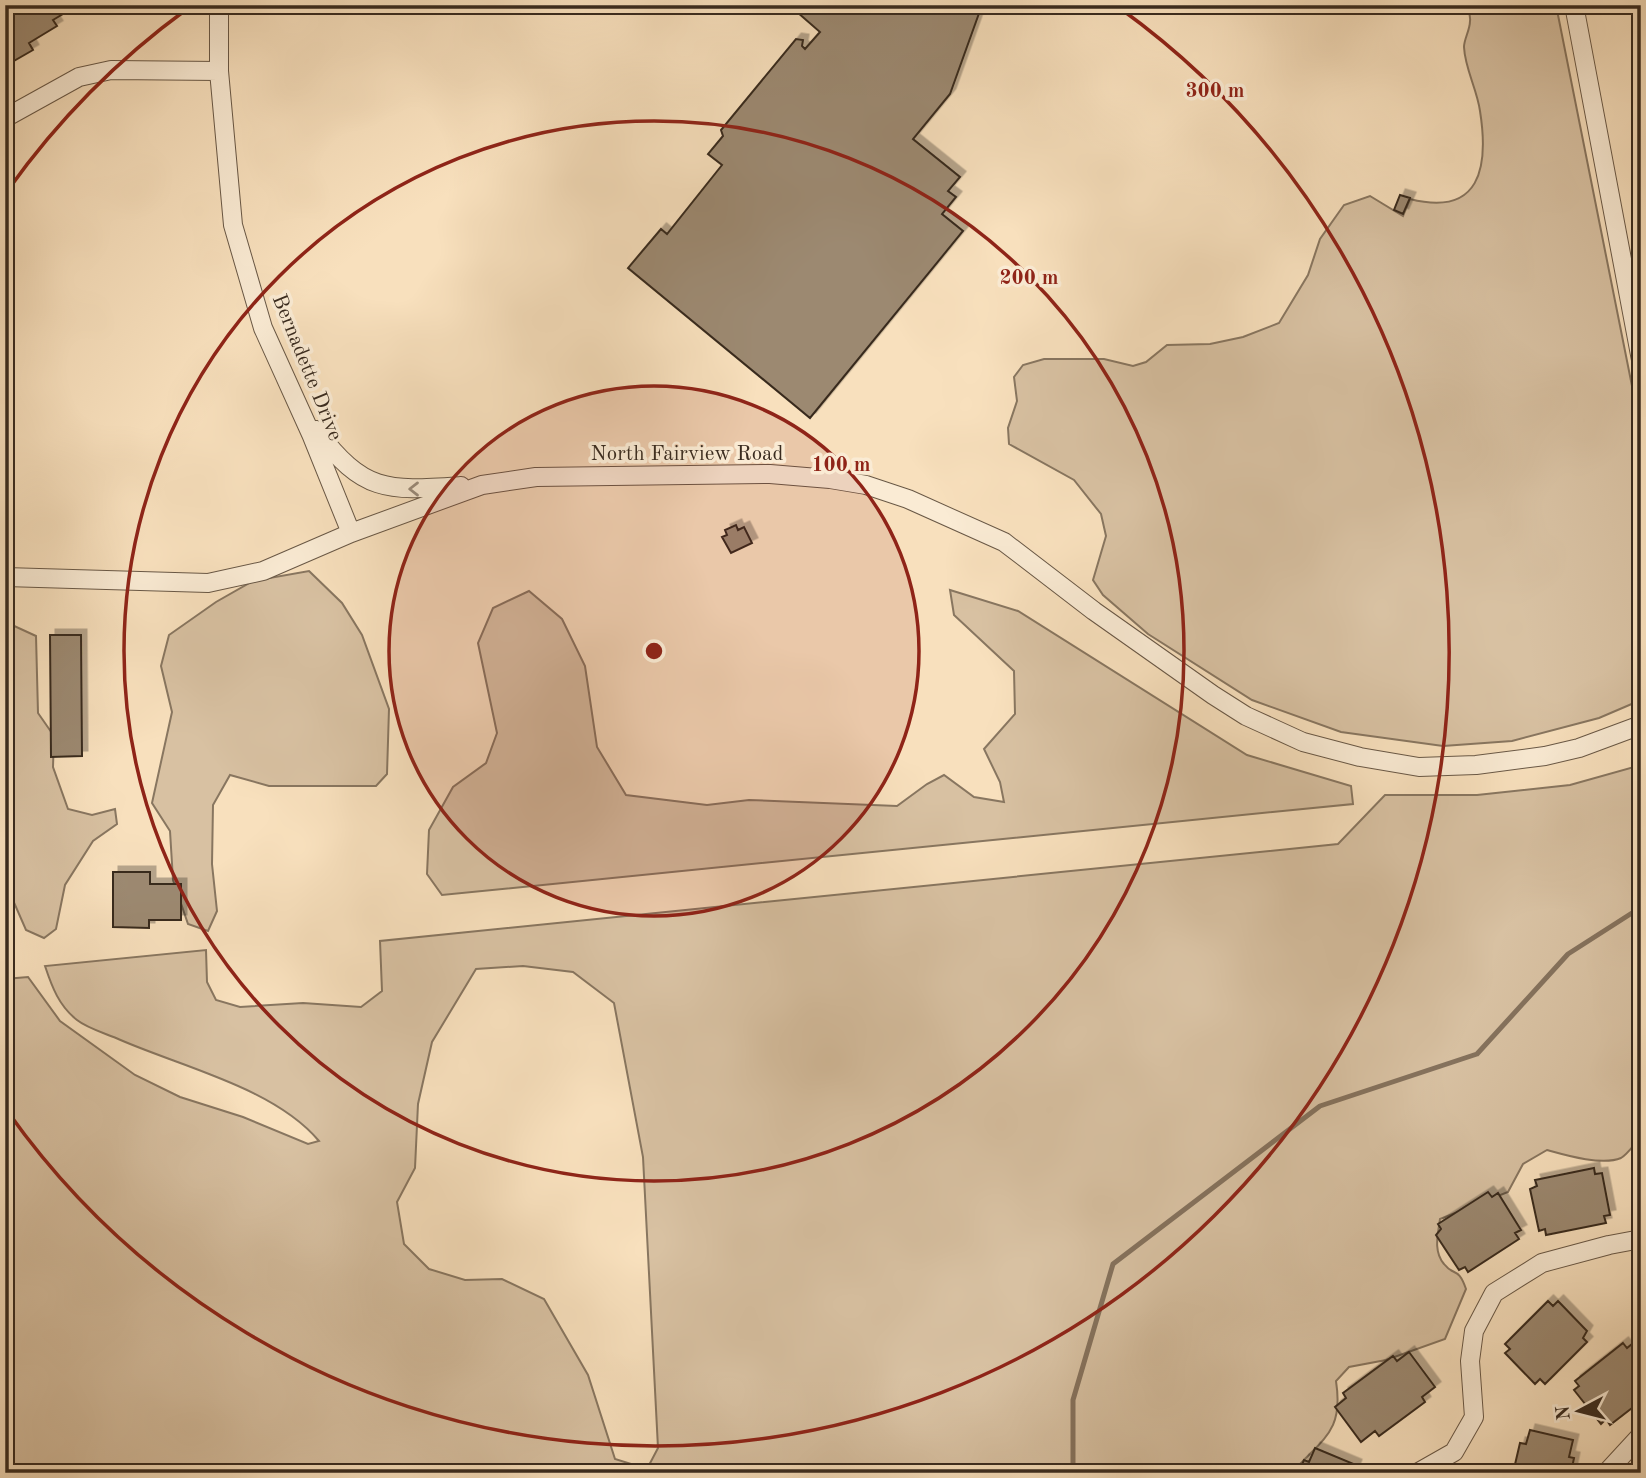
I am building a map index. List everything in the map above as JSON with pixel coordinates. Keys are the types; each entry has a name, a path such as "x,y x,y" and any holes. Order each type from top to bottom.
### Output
{"street":[{"name":"Bernadette Drive","path":"219,5 219,71 233,225 263,328 298,404 351,533"},
{"path":"1574,5 1641,360"},
{"path":"5,118 79,77 111,70 219,71"},
{"path":"298,404 334,453 359,476 381,485 408,490 482,485"},
{"name":"North Fairview Road","path":"5,577 208,583 264,571 351,533 482,485 566,475 770,474 866,485 908,499 1004,542 1094,611 1246,716 1303,743 1360,757 1419,767 1476,765 1545,756 1579,748 1641,725"},
{"path":"1417,1473 1454,1452 1474,1417 1470,1361 1474,1331 1493,1293 1542,1263 1641,1239"},
{"path":"1606,1473 1641,1435"}],"shaded area":[{"path":"1467,5 1556,5 1641,431 1641,700 1599,718 1512,741 1443,746 1341,732 1252,700 1148,634 1103,595 1093,580 1106,536 1101,514 1074,480 1009,444 1008,428 1017,401 1014,377 1023,365 1044,359 1104,359 1133,366 1146,362 1167,345 1210,344 1243,337 1279,323 1308,275 1320,239 1344,205 1370,196 1403,216 1410,199 1433,203 1452,201 1465,194 1475,183 1483,151 1478,103 1465,55 1464,44 1470,19"},
{"path":"309,571 342,603 362,635 389,709 387,774 376,786 269,786 230,775 213,805 212,864 217,911 208,931 188,924 173,880 170,831 152,803 172,712 161,666 169,635 216,602 253,581"},
{"path":"950,590 1018,611 1247,755 1351,786 1353,804 442,895 427,874 429,830 453,787 486,763 497,733 478,643 493,608 529,591 562,619 585,666 597,747 626,795 707,805 749,800 897,806 944,775 974,797 1004,802 1000,782 984,749 1015,714 1014,671 954,615"},
{"path":"5,601 12,625 36,636 38,713 54,736 53,767 68,809 92,815 115,809 117,824 93,841 65,885 56,929 44,938 26,930 12,898 5,856"},
{"path":"1641,765 1641,1137 1624,1156 1613,1160 1584,1159 1547,1150 1523,1164 1508,1192 1440,1219 1438,1254 1447,1268 1461,1277 1466,1289 1445,1339 1386,1360 1349,1367 1336,1381 1338,1398 1334,1424 1292,1473 5,1473 5,979 28,977 60,1021 135,1075 180,1097 243,1117 308,1144 319,1141 300,1122 251,1092 81,1023 61,1002 45,966 206,950 207,982 216,1000 240,1007 303,1003 361,1007 382,991 380,941 1338,844 1385,795 1477,795 1570,785","holes":["523,966 573,972 614,1003 643,1157 658,1448 647,1469 615,1459 588,1375 544,1299 502,1279 465,1280 429,1269 404,1244 397,1202 415,1168 418,1104 432,1042 476,969"]}],"building":[{"path":"5,5 78,5 53,20 57,26 29,43 33,50 5,66"},
{"path":"789,5 982,5 950,94 913,139 960,177 948,191 956,197 942,214 963,231 810,418 628,268 661,229 667,234 722,165 708,154 723,136 721,130 796,39 803,40 802,46 805,49 820,32"},
{"path":"1400,195 1410,198 1403,214 1394,210"},
{"path":"736,525 738,530 744,527 752,543 731,553 722,537 727,535 725,530"},
{"path":"50,635 81,635 82,756 51,757"},
{"path":"113,872 150,872 150,884 181,884 181,920 149,920 149,928 113,927"},
{"path":"1594,1168 1595,1174 1602,1173 1610,1215 1604,1216 1606,1223 1546,1235 1545,1229 1539,1231 1530,1189 1537,1186 1535,1180"},
{"path":"1488,1192 1492,1197 1498,1193 1521,1230 1515,1233 1519,1239 1468,1272 1465,1267 1459,1270 1436,1235 1441,1229 1438,1224"},
{"path":"1548,1301 1553,1306 1558,1301 1587,1331 1583,1338 1587,1342 1545,1384 1540,1379 1535,1384 1505,1353 1510,1349 1505,1344"},
{"path":"1623,1343 1627,1348 1632,1344 1641,1355 1641,1401 1610,1425 1606,1419 1601,1424 1574,1390 1579,1386 1575,1381"},
{"path":"1409,1352 1435,1387 1422,1397 1425,1402 1379,1436 1375,1431 1361,1442 1335,1407 1346,1398 1343,1393 1393,1356 1397,1361"},
{"path":"1530,1430 1573,1440 1569,1457 1574,1458 1571,1473 1513,1473 1520,1443 1526,1444"},
{"path":"1315,1448 1356,1465 1353,1473 1298,1473 1304,1460 1309,1462"}],"waterway":[{"path":"1073,1473 1073,1400 1113,1264 1320,1106 1477,1054 1568,954 1632,913 1641,912"}]}
